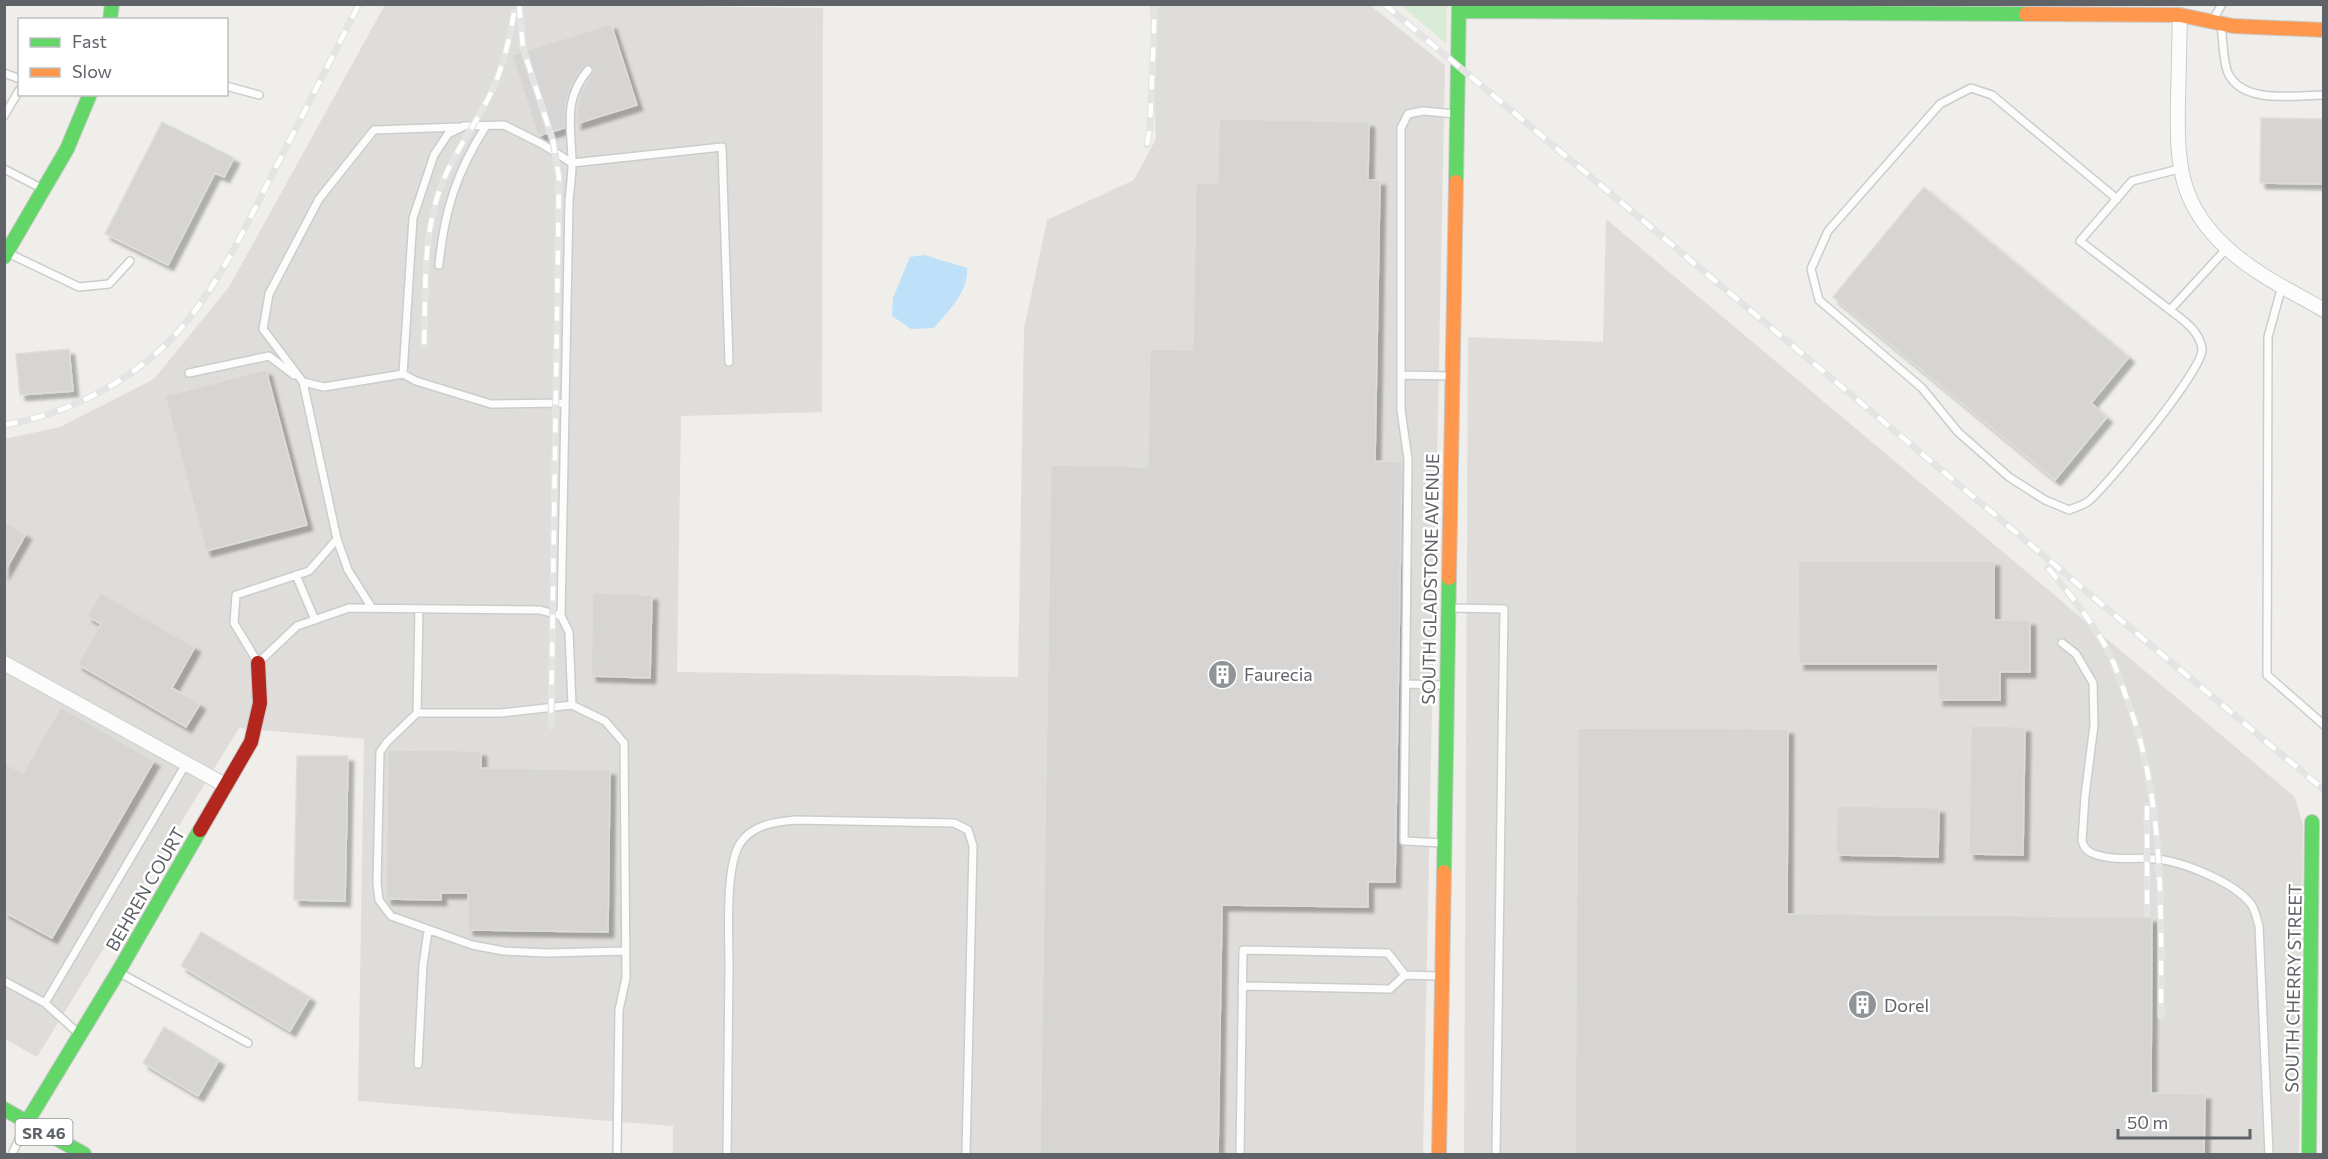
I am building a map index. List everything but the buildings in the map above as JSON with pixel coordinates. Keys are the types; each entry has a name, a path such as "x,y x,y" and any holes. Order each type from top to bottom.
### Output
{"main road":[{"path":"1459,8 2180,10 2216,23 2233,26 2324,30"},
{"name":"SOUTH GLADSTONE AVENUE","path":"1439,1155 1459,8"},
{"path":"6,255 67,149 89,96"},
{"name":"BEHREN COURT","path":"27,1122 118,972 251,742 260,703 258,663"},
{"name":"SOUTH CHERRY STREET","path":"2309,1155 2317,1043 2312,822"},
{"name":"SR 46","path":"4,1109 84,1155"}],"street":[{"path":"2180,10 2177,142 2179,169 2188,197 2204,223 2227,248 2282,286 2324,310"},
{"path":"4,663 225,785"}],"lane":[{"path":"2223,4 2216,23 2228,72 2240,87 2260,95 2324,95"},
{"path":"572,705 569,632 561,616 568,201 572,163 570,105 580,79 588,70"},
{"path":"228,87 259,95"},
{"path":"2117,199 1992,95 1971,88 1940,104 1828,231 1811,269 1814,284 1819,300 1922,388 1958,432 1983,455 2008,477 2044,500 2069,510 2089,502 2169,407 2197,364 2202,350 2196,334 2170,310 2080,241 2117,199 2132,181 2179,169"},
{"path":"4,116 18,92"},
{"path":"1444,843 1404,841 1408,459 1401,410 1401,128 1408,114 1423,111 1456,114"},
{"path":"372,608 348,570 337,539 303,382 263,329 269,294 319,199 374,130 504,125 542,144 572,163 722,147 729,362"},
{"path":"403,374 413,218 434,155 448,134 464,126"},
{"path":"439,265 442,235 451,195 468,154 486,126"},
{"path":"4,169 43,190"},
{"path":"2170,310 2227,248"},
{"path":"6,255 79,287 109,284 130,261"},
{"path":"2282,286 2268,337 2267,675 2324,725"},
{"path":"189,373 269,356 303,382 324,387 403,374 416,381 491,404 565,403"},
{"path":"1401,375 1452,376"},
{"path":"337,539 309,571 236,595 234,623 258,663 297,626 349,608 540,610 561,616"},
{"path":"296,575 315,620"},
{"path":"1448,608 1504,609 1496,1155"},
{"path":"417,713 419,609"},
{"path":"2062,644 2076,654 2093,683 2094,725 2085,796 2082,841 2084,848 2091,854 2105,857 2157,859 2200,870 2228,886 2251,904 2259,926 2270,1155"},
{"path":"1406,684 1447,686"},
{"path":"617,1155 619,1010 627,978 624,743 605,722 572,705 501,713 417,713 387,742 380,752 377,883 379,900 391,916 472,945 504,951 547,953 625,951"},
{"path":"45,1003 186,764"},
{"path":"727,1155 729,909 733,860 740,844 752,831 772,822 795,820 954,823 968,830 973,846 966,1155"},
{"path":"418,1064 423,965 428,931"},
{"path":"1240,1155 1243,950 1388,953 1405,975"},
{"path":"118,972 248,1043"},
{"path":"1242,986 1390,989 1405,975 1442,976"},
{"path":"4,981 45,1003 79,1034"},
{"path":"12,1155 27,1122"}],"shaded area":[{"path":"385,5 823,8 822,412 681,416 677,672 1018,677 1024,329 1047,220 1134,180 1156,139 1150,5 1370,5 1445,65 1423,1154 673,1154 673,1126 358,1101 364,739 239,728 37,1057 5,1039 4,439 60,427 154,379 229,287"},
{"path":"1606,219 2295,797 2303,826 2299,1154 1464,1154 1468,337 1603,342"}],"green space":[{"path":"1400,5 1447,5 1446,43"}],"water":[{"path":"924,255 967,268 967,277 956,301 934,328 911,329 892,316 893,298 910,257"}],"railway":[{"path":"4,425 52,413 97,394 139,367 175,335 218,277 359,4"},
{"path":"519,4 523,48 553,141 559,178 551,726"},
{"path":"1147,145 1150,127 1155,4"},
{"path":"1384,4 2324,790"},
{"path":"424,344 426,261 436,200 449,168 495,84 514,13"},
{"path":"2048,568 2094,627 2107,649 2137,730 2147,770 2158,851 2161,1016"},
{"path":"2147,806 2147,914"}],"traffic: fast":[{"path":"110,18 112,4"},
{"path":"1456,182 1459,4"},
{"path":"1459,11 2026,14"},
{"path":"4,257 67,149 89,96"},
{"path":"1444,872 1449,578"},
{"path":"2309,1154 2312,822"},
{"path":"27,1122 118,972 200,830"},
{"path":"4,1109 84,1154"}],"traffic: slow":[{"path":"2026,14 2180,15 2233,26 2324,30"},
{"path":"1449,578 1456,182"},
{"path":"1439,1154 1444,872"}],"traffic: jam":[{"path":"200,830 251,742 260,703 258,663"}],"place":[{"name":"Faurecia","path":"1223,674"},
{"name":"Dorel","path":"1863,1005"}]}
